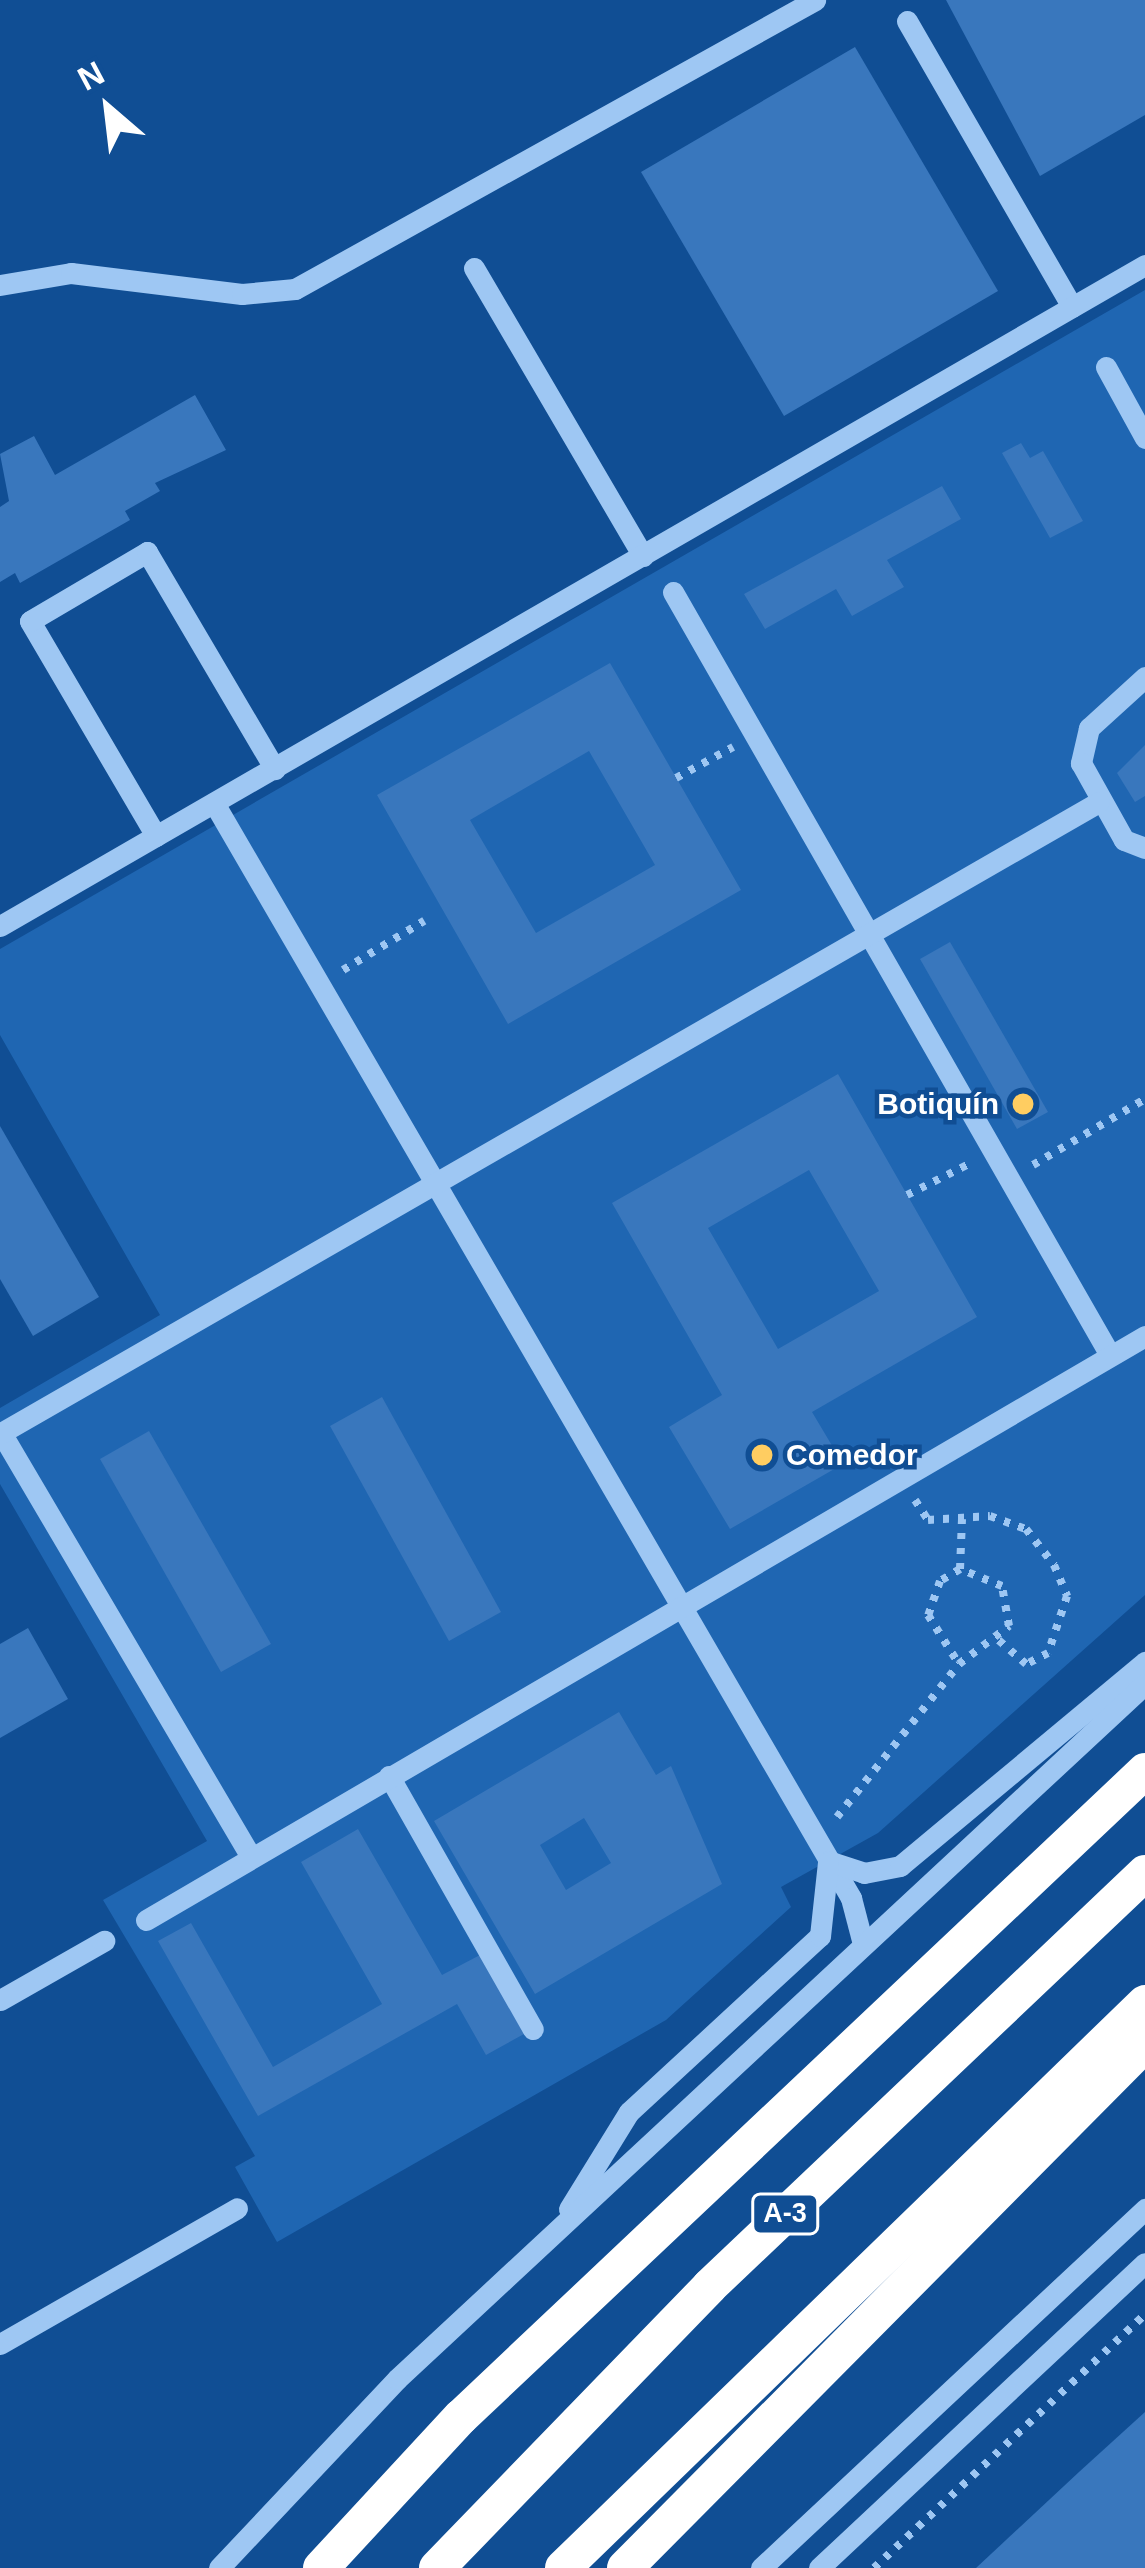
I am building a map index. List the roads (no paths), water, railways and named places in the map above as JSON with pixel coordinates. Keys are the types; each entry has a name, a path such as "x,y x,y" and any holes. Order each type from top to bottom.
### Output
{"highway":[{"path":"321,2568 460,2416 1145,1772"},
{"name":"A-3","path":"437,2568 710,2286 1145,1873"},
{"path":"563,2568 1145,2003"},
{"path":"626,2568 1145,2044"}],"street":[{"path":"0,285 71,273 242,294 295,289 815,0"},
{"path":"907,21 1072,307"},
{"path":"0,926 1145,265"},
{"path":"474,268 643,556"},
{"path":"1106,368 1145,438"},
{"path":"156,836 30,621 147,552 274,770"},
{"path":"673,592 1110,1355"},
{"path":"1145,677 1089,728 1081,763 1124,840 1145,848"},
{"path":"250,1857 2,1433 1099,802"},
{"path":"214,803 828,1861 863,1944"},
{"path":"146,1920 1145,1336"},
{"path":"828,1861 864,1873 900,1866 1145,1662"},
{"path":"219,2568 562,2222 1145,1684"},
{"path":"389,1776 533,2029"},
{"path":"562,2222 629,2112 820,1936 828,1861"},
{"path":"0,2000 104,1941"},
{"path":"0,2344 237,2208"},
{"path":"761,2568 1145,2209"},
{"path":"819,2568 1145,2263"}],"place":[{"name":"Botiquín","path":"1023,1104"},
{"name":"Comedor","path":"762,1455"}]}
